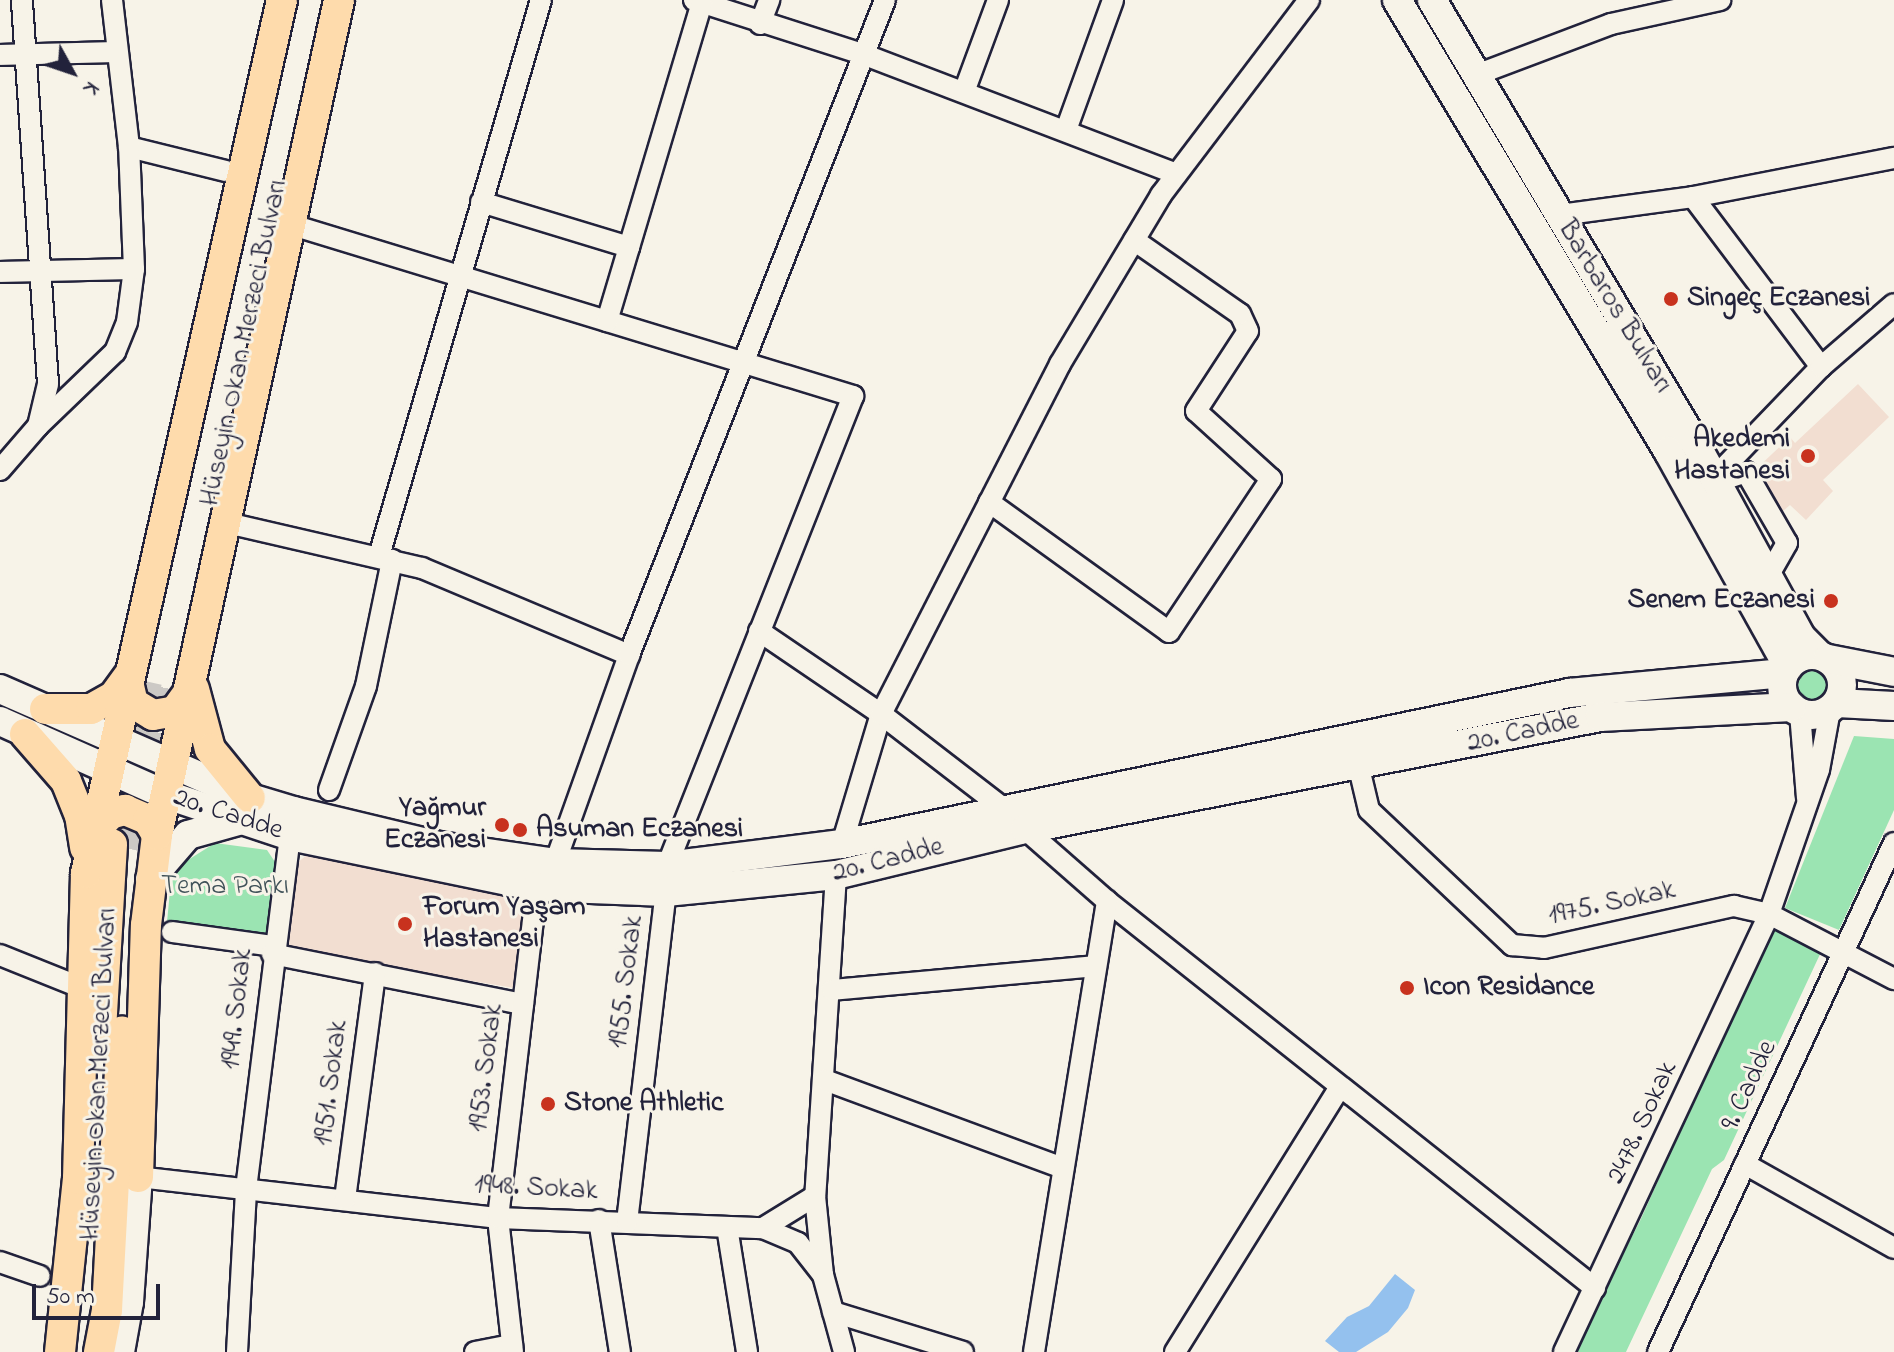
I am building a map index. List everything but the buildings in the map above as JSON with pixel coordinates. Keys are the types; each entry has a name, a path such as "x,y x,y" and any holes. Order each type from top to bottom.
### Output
{"main road":[{"path":"86,873 124,840 164,794 172,764 161,679 282,0"},
{"name":"Hüseyin Okan Merzeci Bulvarı","path":"161,679 297,0"},
{"name":"Hüseyin Okan Merzeci Bulvarı","path":"161,679 323,0"},
{"path":"138,1177 150,879 124,840 108,771 114,740 161,679 223,522 339,0"},
{"path":"45,709 68,713 103,703 123,686 161,679"},
{"path":"161,679 204,734 249,810"},
{"path":"12,727 58,768 74,798 84,833 86,873 78,1179 60,1352"},
{"name":"Hüseyin Okan Merzeci Bulvarı","path":"78,1352 90,1275 124,840"},
{"name":"Hüseyin Okan Merzeci Bulvarı","path":"99,1352 114,1214 124,840"}],"street":[{"path":"22,0 48,384 38,426"},
{"path":"0,470 38,426 115,352 127,322 134,269 129,147 112,0"},
{"path":"329,790 366,686 385,558 459,279 541,0"},
{"path":"760,24 769,0"},
{"path":"555,863 629,655 747,362 885,0"},
{"path":"964,92 998,0"},
{"path":"1066,130 1113,0"},
{"path":"842,844 881,714 1060,364 1176,174 1309,0"},
{"name":"Barbaros Bulvarı","path":"1397,0 1668,451 1786,670"},
{"name":"Barbaros Bulvarı","path":"1432,0 1715,480 1801,637 1823,657"},
{"path":"1476,75 1611,24 1720,0"},
{"path":"607,321 698,1 760,24 865,55 1176,174"},
{"path":"0,55 116,52"},
{"path":"129,147 226,171"},
{"path":"1560,215 1693,197 1894,158"},
{"path":"1693,197 1821,367"},
{"path":"481,202 629,247"},
{"path":"289,224 459,279 747,362"},
{"path":"989,502 1169,632 1271,479 1196,411 1248,331 1240,314 1134,240"},
{"path":"0,272 39,268 134,269"},
{"path":"1715,480 1821,367 1894,304"},
{"name":"1955. Sokak","path":"627,1222 666,879 759,631 853,396 747,362"},
{"path":"223,522 385,558 629,655"},
{"path":"1720,677 1755,656 1760,622"},
{"path":"759,631 881,714 1003,808"},
{"path":"1891,667 1823,657 1799,658 1786,670 1781,686 1796,710 1894,706"},
{"path":"1823,657 1841,674 1833,707"},
{"name":"20. Cadde","path":"12,727 164,794 440,846 666,879 1569,693 1786,670"},
{"name":"20. Cadde","path":"0,689 172,764 290,836 537,887 666,879 836,875 1025,829 1359,768 1600,717 1796,710"},
{"name":"2478. Sokak","path":"1564,1352 1769,914 1827,741 1833,707"},
{"name":"2478. Sokak","path":"1796,710 1807,799"},
{"name":"1975. Sokak","path":"1359,768 1369,810 1512,945 1544,948 1734,906 1769,914"},
{"path":"150,879 188,835 249,810"},
{"path":"1025,829 1107,901 1595,1288"},
{"name":"1949. Sokak","path":"237,1352 246,1189 273,950 290,836"},
{"name":"9. Cadde","path":"1663,1351 1745,1164 1894,843"},
{"path":"836,875 832,990 815,1196 823,1275 844,1352"},
{"name":"1953. Sokak","path":"512,1349 498,1218 537,887"},
{"path":"1034,1352 1107,901"},
{"path":"1769,914 1894,979"},
{"path":"172,932 273,950 523,1004"},
{"path":"0,955 82,988"},
{"path":"832,990 1095,966"},
{"name":"1951. Sokak","path":"345,1199 375,973"},
{"path":"825,1080 1063,1168"},
{"path":"1175,1352 1340,1087"},
{"path":"1745,1164 1894,1248"},
{"path":"120,1352 129,1302 138,1177"},
{"name":"1948. Sokak","path":"138,1177 498,1218 763,1228"},
{"path":"763,1228 815,1196"},
{"path":"599,1220 620,1352"},
{"path":"727,1227 747,1352"},
{"path":"763,1228 798,1243 823,1275"},
{"path":"0,1262 40,1276"},
{"path":"833,1312 963,1352"},
{"path":"475,1352 512,1349"}],"shaded area":[{"name":"Akedemi Hastanesi","path":"1858,384 1889,417 1823,480 1833,491 1806,520 1790,505 1782,512 1776,509 1755,470 1790,437 1795,443"},
{"name":"Forum Yaşam Hastanesi","path":"308,854 519,898 525,902 514,988 285,950 297,863"}],"green space":[{"path":"1814,671 1826,675 1830,687 1826,699 1814,703 1802,699 1798,687 1802,675"},
{"path":"1854,736 1894,739 1894,810 1839,930 1785,908"},
{"name":"Tema Parkı","path":"215,843 267,850 275,862 267,936 167,922 172,870"},
{"path":"1772,926 1822,950 1724,1160 1712,1169 1626,1352 1572,1352 1640,1221"}],"water":[{"path":"1395,1274 1415,1290 1408,1308 1388,1332 1356,1352 1339,1352 1325,1341 1347,1317 1369,1306"}],"tunnel":[{"path":"114,835 147,681"},
{"path":"134,850 171,686"}],"place":[{"name":"Singeç Eczanesi","path":"1671,299"},
{"name":"Akedemi Hastanesi","path":"1808,456"},
{"name":"Senem Eczanesi","path":"1831,601"},
{"name":"Yağmur Eczanesi","path":"502,825"},
{"name":"Asuman Eczanesi","path":"520,830"},
{"name":"Forum Yaşam Hastanesi","path":"405,924"},
{"name":"Icon Residance","path":"1407,988"},
{"name":"Stone Athletic","path":"548,1104"}]}
